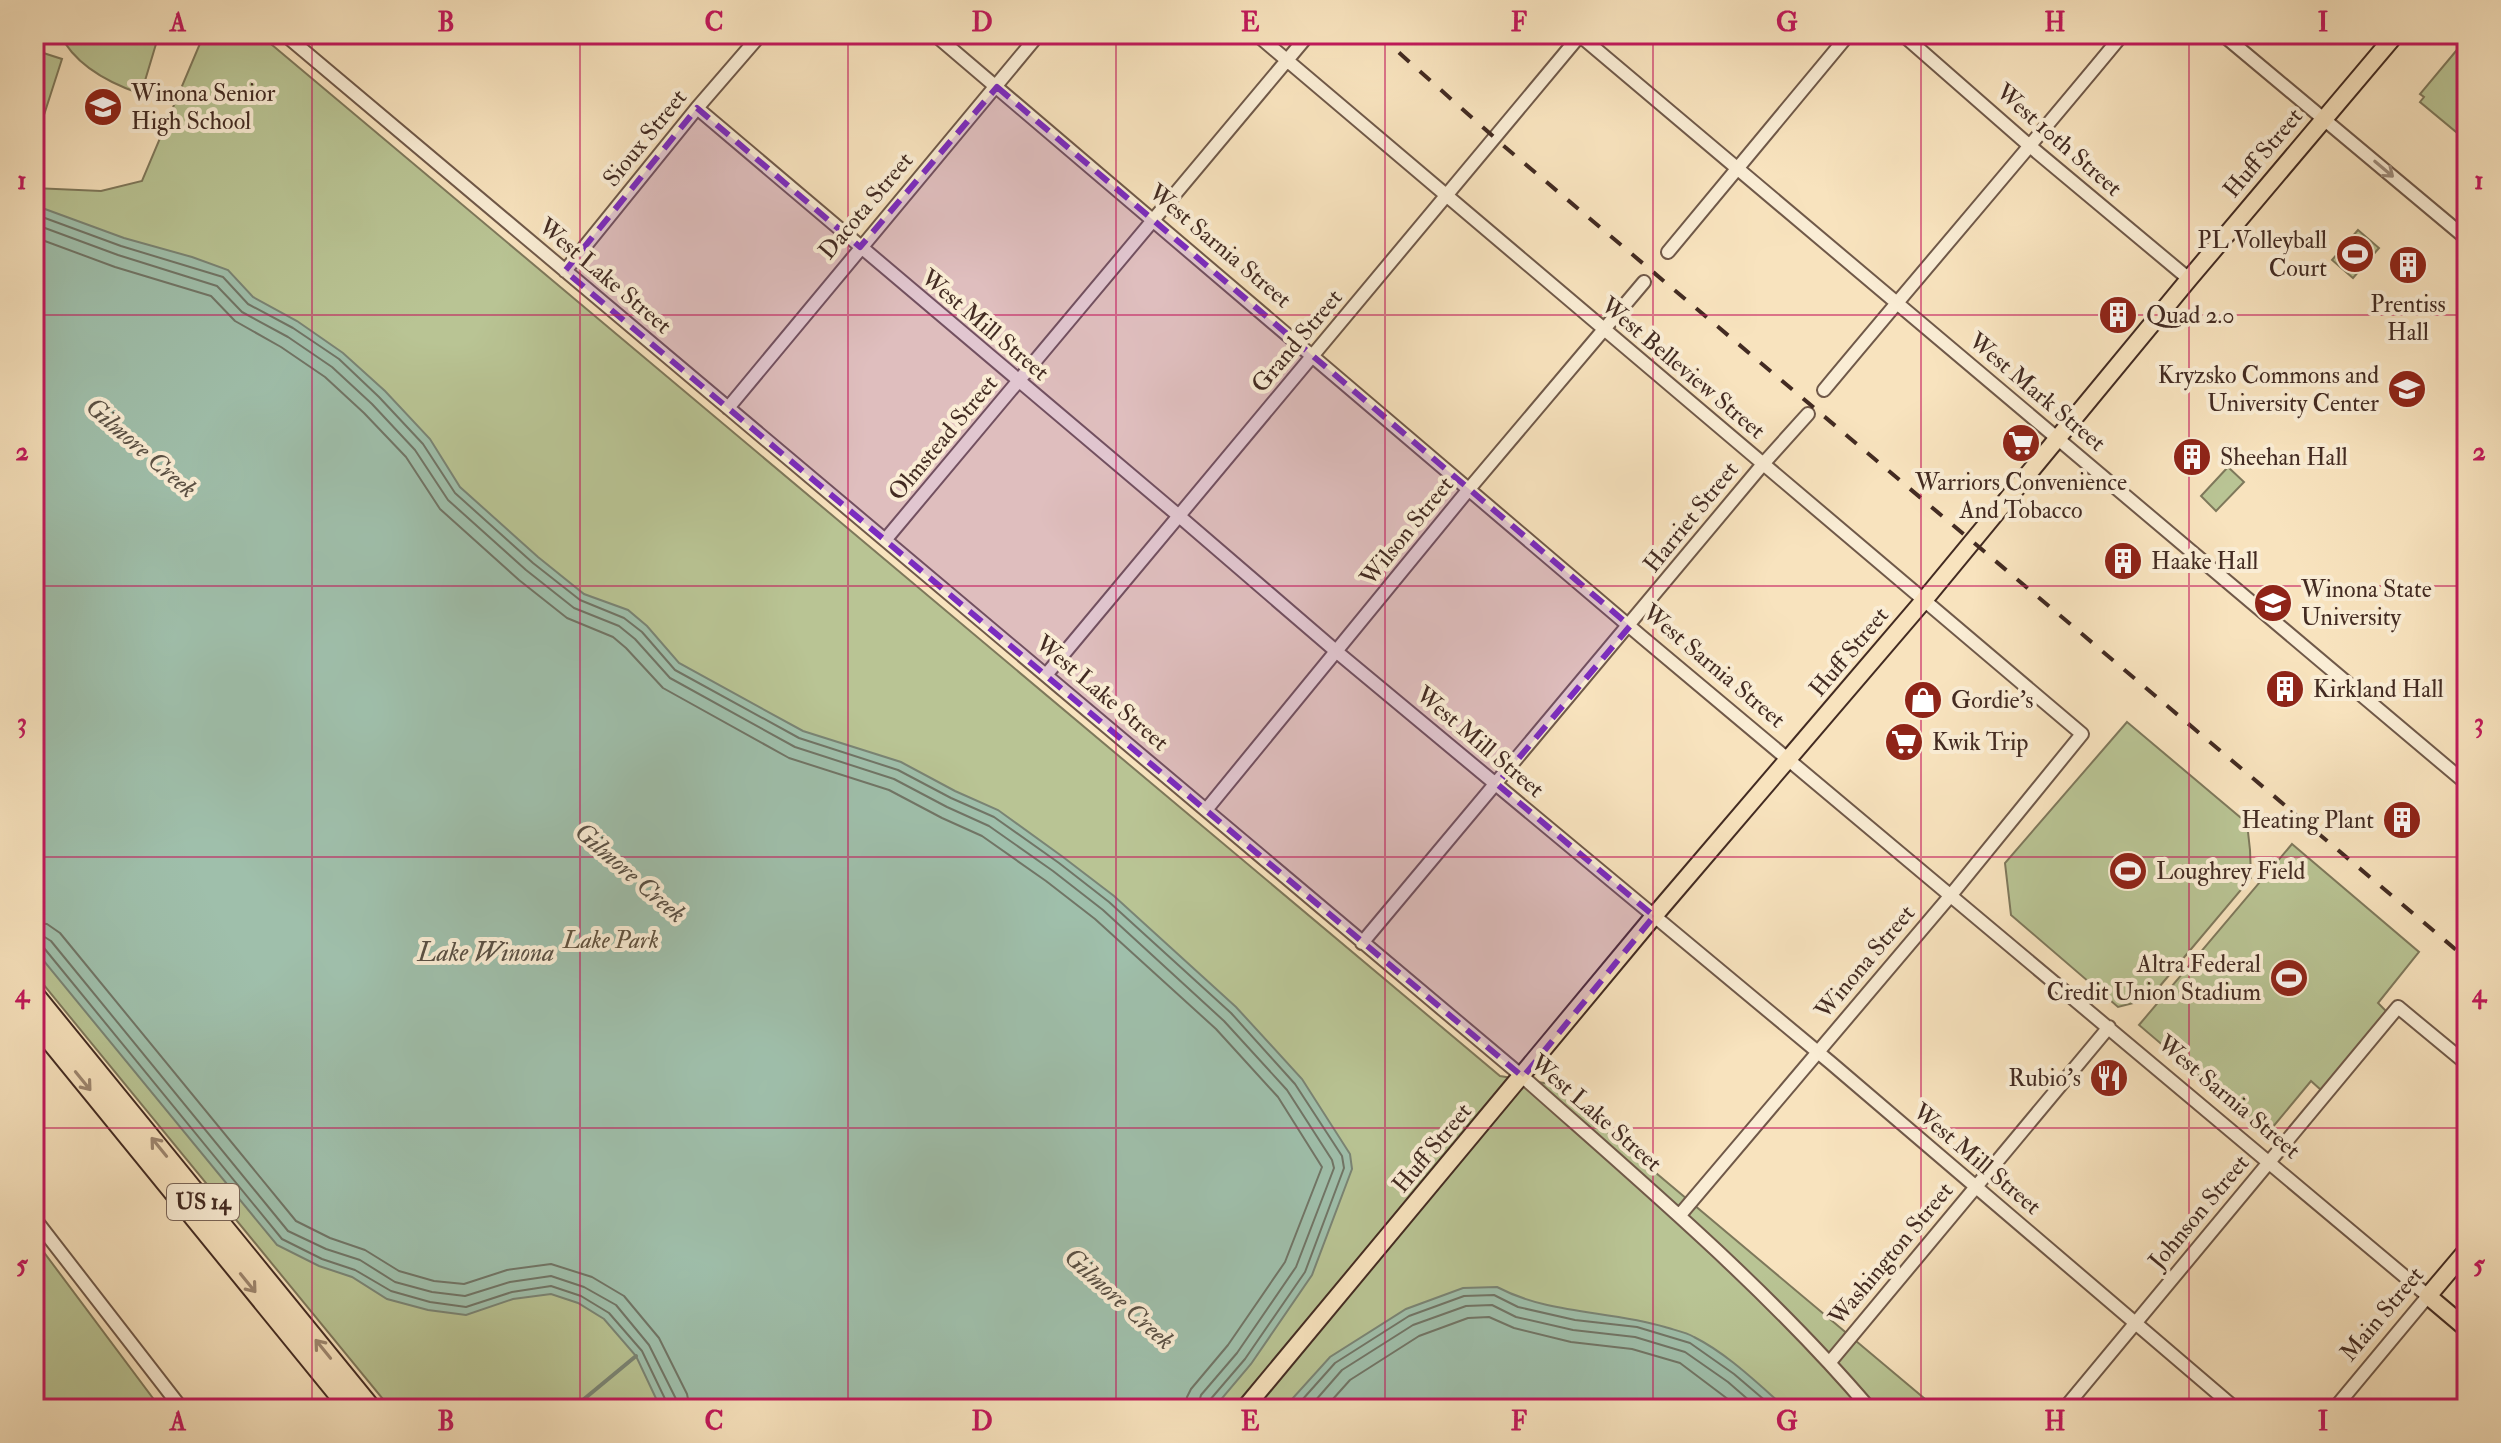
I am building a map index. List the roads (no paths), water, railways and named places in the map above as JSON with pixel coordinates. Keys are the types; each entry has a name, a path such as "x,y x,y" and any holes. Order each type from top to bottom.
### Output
{"highway":[{"name":"US 14","path":"34,994 372,1409"},
{"name":"US 14","path":"34,1021 350,1409"}],"main road":[{"name":"Huff Street","path":"1244,1409 2396,34"},
{"name":"Main Street","path":"2428,1296 2467,1250"},
{"name":"West Sarnia Street","path":"2428,1296 2467,1329"}],"street":[{"name":"West Lake Street","path":"284,34 1523,1077 1679,1216 1830,1362 1870,1409"},
{"name":"Sioux Street","path":"565,271 761,34"},
{"name":"West Sarnia Street","path":"934,34 1630,626 2428,1296"},
{"name":"Dacota Street","path":"728,408 1039,34"},
{"name":"West Belleview Street","path":"1256,34 2082,734"},
{"name":"Olmstead Street","path":"886,539 1309,34"},
{"name":"West Mark Street","path":"1580,34 2467,784"},
{"name":"Grand Street","path":"1046,675 1580,34"},
{"path":"1668,252 1849,34"},
{"name":"West 10th Street","path":"1902,34 2189,279"},
{"path":"1824,390 2123,34"},
{"path":"2222,34 2467,239"},
{"name":"West Mill Street","path":"697,108 1337,652 1976,1186 2236,1409"},
{"name":"Wilson Street","path":"1206,810 1469,489 1644,282"},
{"name":"Harriet Street","path":"1362,943 1808,414"},
{"name":"Winona Street","path":"1679,1216 1951,895 2082,734"},
{"name":"Johnson Street","path":"2064,1409 2398,1007 2467,1064"},
{"name":"Washington Street","path":"1830,1362 2109,1027"},
{"path":"34,1218 182,1409"},
{"name":"Main Street","path":"2334,1409 2428,1296"}],"water":[{"name":"Lake Winona","path":"34,205 124,238 228,270 253,297 297,321 343,353 385,391 430,439 460,487 584,594 628,610 647,626 679,663 803,731 901,762 998,810 1114,896 1236,1007 1302,1079 1350,1154 1352,1169 1312,1275 1251,1364 1213,1409 661,1409 636,1356 604,1319 578,1303 551,1294 513,1299 466,1315 428,1310 387,1299 352,1277 319,1266 277,1245 34,949"},
{"path":"1497,1287 1538,1303 1644,1322 1687,1334 1731,1361 1787,1409 1283,1409 1330,1357 1406,1309 1463,1288"}],"waterway":[{"path":"572,1409 636,1356"}],"railway":[{"path":"1378,34 1505,147 2467,959"}],"place":[{"name":"Winona Senior High School","path":"103,107"},
{"name":"PL Volleyball Court","path":"2355,254"},
{"name":"Prentiss Hall","path":"2408,265"},
{"name":"Quad 2.0","path":"2118,315"},
{"name":"Kryzsko Commons and University Center","path":"2407,389"},
{"name":"Warriors Convenience And Tobacco","path":"2021,443"},
{"name":"Sheehan Hall","path":"2192,457"},
{"name":"Haake Hall","path":"2123,561"},
{"name":"Winona State University","path":"2273,603"},
{"name":"Kirkland Hall","path":"2285,689"},
{"name":"Gordie's","path":"1923,700"},
{"name":"Kwik Trip","path":"1904,742"},
{"name":"Heating Plant","path":"2402,820"},
{"name":"Loughrey Field","path":"2128,871"},
{"name":"Altra Federal Credit Union Stadium","path":"2289,978"},
{"name":"Rubio's","path":"2109,1078"}],"water label":[{"name":"Gilmore Creek","path":"141,448"},
{"name":"Gilmore Creek","path":"630,873"},
{"name":"Gilmore Creek","path":"1119,1299"}],"park label":[{"name":"Lake Park","path":"611,940"}]}
